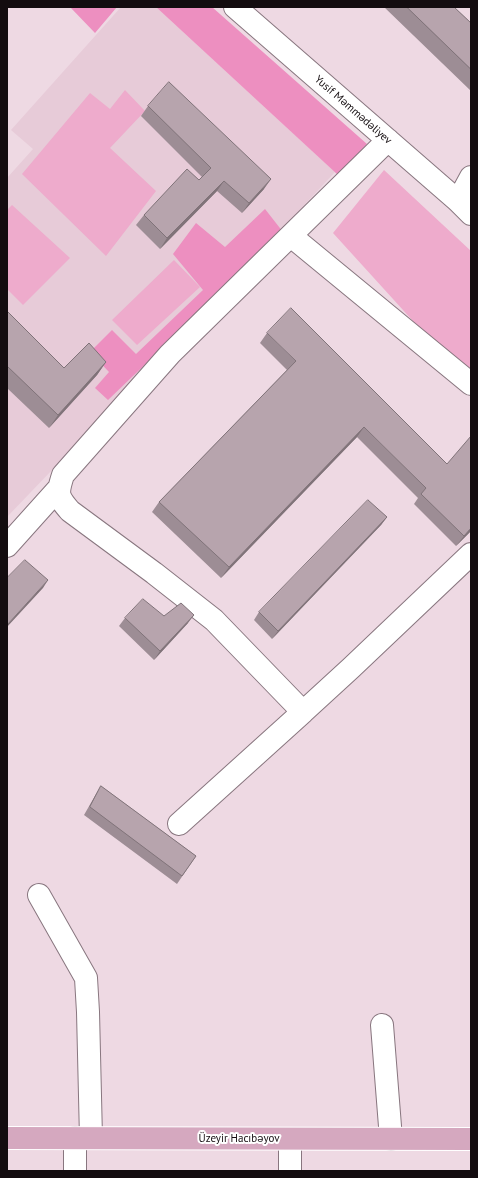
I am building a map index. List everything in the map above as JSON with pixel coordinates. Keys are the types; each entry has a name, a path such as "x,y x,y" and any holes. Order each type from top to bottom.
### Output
{"main road":[{"name":"Üzeyir Hacıbəyov","path":"7,1138 471,1139"}],"street":[{"name":"Yusif Məmmədəliyev","path":"235,7 465,208"},
{"path":"303,712 214,620 70,511 60,500 59,488 63,475 170,354 388,140"},
{"path":"465,208 471,176"},
{"path":"291,236 471,384"},
{"path":"7,546 59,488"},
{"path":"179,824 352,668 471,554"},
{"path":"39,895 86,978 88,1012 83,1138 75,1171"},
{"path":"382,1025 391,1139"},
{"path":"290,1139 290,1171"}],"shaded area":[{"path":"70,7 117,7 95,33"},
{"path":"121,7 156,7 335,172 259,254 7,517 7,178 33,149 11,130"},
{"path":"156,7 212,7 367,144 338,175"},
{"path":"125,90 145,111 110,148 156,191 106,256 22,174 90,93 110,109"},
{"path":"384,170 471,251 471,373 433,343 333,233"},
{"path":"12,205 70,258 23,305 7,289 7,210"},
{"path":"265,209 283,232 108,400 95,388 109,372 90,352 112,330 136,354 203,290 173,254 196,223 225,247"},
{"path":"174,260 200,287 137,345 112,320"}],"building":[{"path":"407,7 454,7 471,23 471,69"},
{"path":"169,82 271,179 249,203 224,181 167,238 144,215 187,169 199,180 211,168 148,106"},
{"path":"291,308 447,464 471,436 471,528 464,536 421,494 426,488 364,427 229,567 159,502 296,361 267,333"},
{"path":"7,311 64,368 89,343 106,362 58,415 7,366"},
{"path":"368,500 387,517 278,631 259,612"},
{"path":"25,560 48,580 7,625 7,578"},
{"path":"143,599 164,616 181,603 194,615 160,651 125,618"},
{"path":"101,786 196,856 182,876 90,807"}]}
